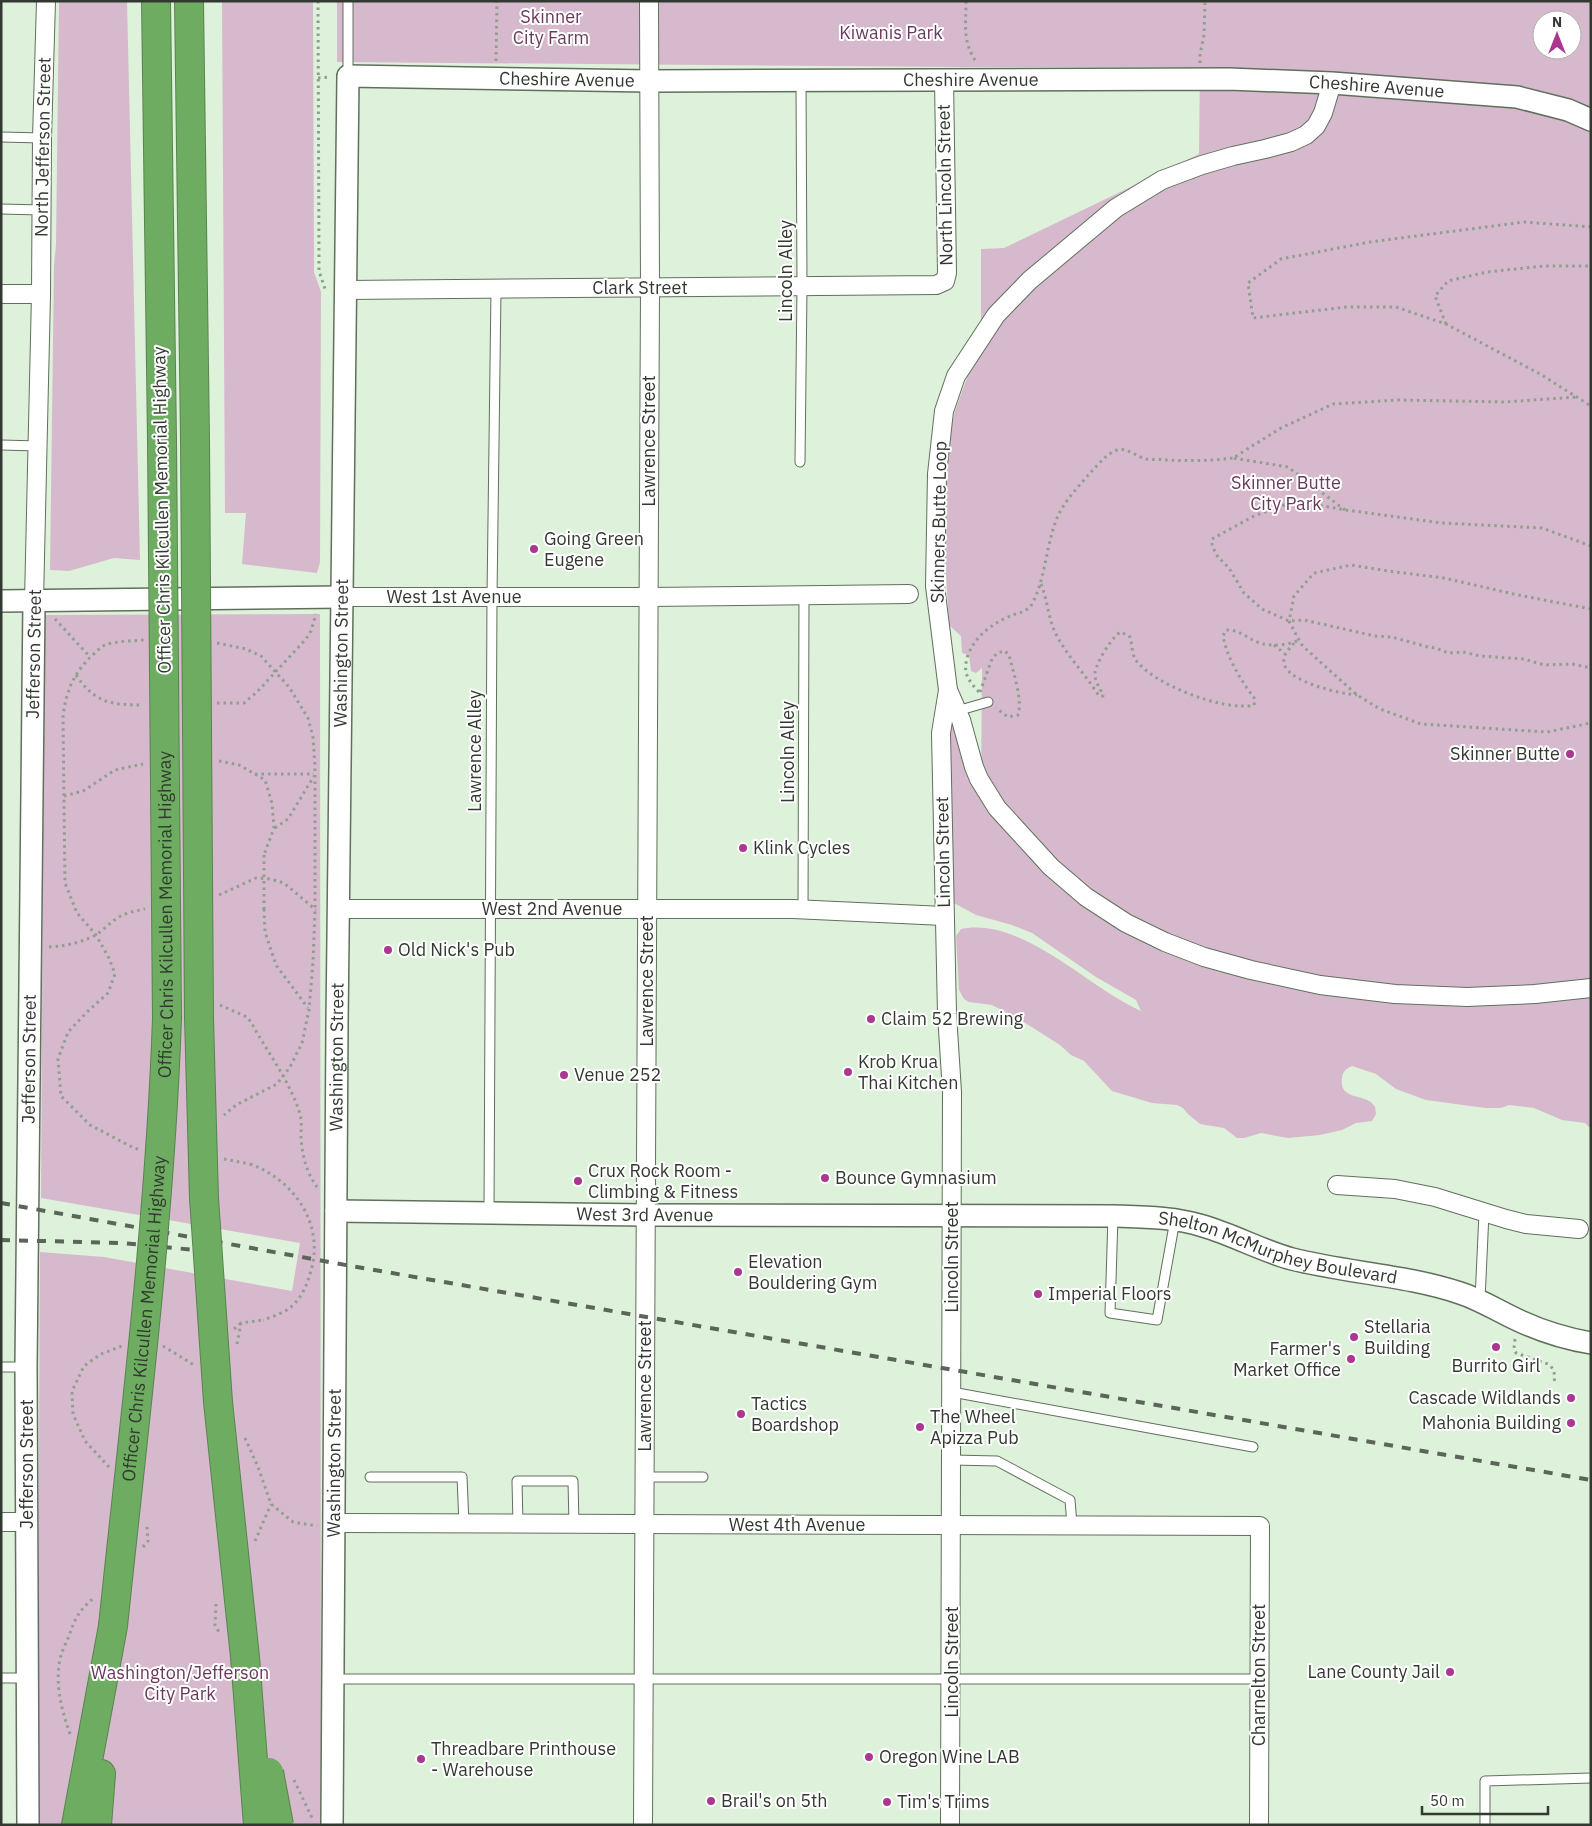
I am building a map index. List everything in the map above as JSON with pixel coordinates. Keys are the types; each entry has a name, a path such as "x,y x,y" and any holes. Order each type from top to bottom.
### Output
{"highway":[{"name":"Officer Chris Kilcullen Memorial Highway","path":"97,1825 113,1626 164,1102 166,1018 162,440 156,1"},
{"name":"Officer Chris Kilcullen Memorial Highway","path":"189,1 195,440 199,1008 204,1198 218,1402 245,1657 258,1825"},
{"path":"76,1825 113,1626"},
{"path":"245,1657 280,1825"}],"street":[{"name":"North Jefferson Street","path":"41,294 42,138 46,1"},
{"name":"Lawrence Street","path":"643,1825 650,288 649,1"},
{"name":"Washington Street","path":"332,1825 339,909 333,598 335,291 348,76"},
{"name":"Cheshire Avenue","path":"348,76 649,81 1229,79 1332,83 1516,98 1568,110 1591,120"},
{"name":"North Lincoln Street","path":"936,285 945,281 947,273 944,79"},
{"name":"Skinners Butte Loop","path":"1332,83 1323,113 1316,126 1306,135 1291,142 1265,150 1233,156 1162,180 1116,208 1030,280 996,315 956,376 944,411 937,474 934,586 948,690 957,711 979,779 997,808 1022,837 1051,867 1086,897 1126,923 1166,942 1204,957 1320,986 1395,994 1467,997 1535,994 1591,988"},
{"name":"Clark Street","path":"335,291 936,285"},
{"path":"1,294 41,294"},
{"name":"Jefferson Street","path":"28,1825 26,1367 31,947 43,601 38,446 41,294"},
{"name":"West 1st Avenue","path":"1,601 909,594"},
{"name":"Lincoln Street","path":"948,690 941,733 947,1014 952,1092 952,1678 950,1825"},
{"name":"West 2nd Avenue","path":"339,909 803,910 944,916"},
{"path":"1338,1185 1395,1189 1435,1197 1526,1224 1579,1229"},
{"name":"West 3rd Avenue","path":"336,1211 953,1216"},
{"name":"Shelton McMurphey Boulevard","path":"953,1216 1113,1216 1175,1220 1202,1225 1290,1258 1442,1288 1480,1300 1521,1322 1542,1330 1591,1344"},
{"path":"1,1522 27,1522"},
{"name":"West 4th Avenue","path":"335,1523 1260,1526"},
{"name":"Charnelton Street","path":"1259,1825 1260,1526"}],"lane":[{"path":"348,1 348,76"},
{"name":"Lincoln Alley","path":"800,462 802,81"},
{"path":"1,137 42,138"},
{"path":"1,210 41,210"},
{"name":"Lawrence Alley","path":"489,1213 492,597 496,289"},
{"path":"1,445 38,446"},
{"name":"Lincoln Alley","path":"803,910 804,595"},
{"path":"957,711 988,702"},
{"path":"1480,1300 1484,1213"},
{"path":"1113,1216 1110,1313 1157,1320 1175,1220"},
{"path":"1,1367 26,1367"},
{"path":"952,1392 1253,1447"},
{"path":"952,1460 996,1461 1070,1500 1072,1525"},
{"path":"370,1477 462,1477 464,1524"},
{"path":"645,1477 703,1477"},
{"path":"518,1524 517,1481 573,1481 574,1524"},
{"path":"1,1678 27,1678"},
{"path":"334,1679 1259,1679"},
{"path":"1485,1825 1485,1781 1591,1778"}],"path":[{"path":"318,1 319,270 335,291"},
{"path":"496,79 497,1"},
{"path":"966,1 964,23 966,40 970,53 978,63 983,79"},
{"path":"1200,63 1204,35 1205,1"},
{"path":"1591,227 1524,222 1370,242 1281,259 1248,283 1253,318 1346,307 1396,307 1446,324 1540,374 1591,406"},
{"path":"1446,324 1435,296 1448,281 1487,272 1544,266 1591,266"},
{"path":"1233,458 1281,428 1333,404 1398,400 1505,402 1576,397"},
{"path":"967,678 967,658 975,640 991,626 1029,608 1033,604 1058,518 1068,499 1106,456 1118,450 1125,450 1146,459 1207,462 1233,458 1288,467 1346,510"},
{"path":"1591,546 1542,528 1442,523 1295,501 1254,516 1212,538 1212,546 1218,557 1230,568 1244,593 1262,609 1289,620 1304,620 1375,636 1392,637 1448,652 1524,659 1544,666 1572,664 1591,668"},
{"path":"1591,609 1444,578 1351,565 1314,573 1294,596 1289,620 1299,640 1307,650 1357,695 1380,709 1421,724 1546,732 1591,724"},
{"path":"1040,584 1046,596 1056,635 1091,682 1099,696 1103,696 1096,683 1095,672 1113,637 1121,632 1130,636 1134,657 1157,678 1176,689 1218,702 1239,706 1254,705 1255,699 1241,679 1224,644 1223,636 1226,630 1232,630 1263,644 1299,640"},
{"path":"219,1121 227,1111 277,1084 290,1068 302,1043 309,1010 315,910 315,774 313,736 308,718 275,671 306,639 333,598"},
{"path":"43,601 55,619 90,657 76,675 68,690 63,718 65,883 77,913 96,935 109,958 115,974 108,993 86,1012 68,1032 58,1059 61,1096 90,1125 134,1148 143,1149"},
{"path":"1294,642 1285,654 1284,665 1286,668 1304,681 1341,694 1357,695"},
{"path":"1273,644 1285,654"},
{"path":"980,692 992,659 997,652 1005,651 1010,655 1020,700 1018,716 1008,717 988,702"},
{"path":"255,774 315,774"},
{"path":"274,828 288,819 315,774"},
{"path":"264,855 265,932 276,965 309,1010"},
{"path":"210,898 256,878 270,879 284,883 315,910"},
{"path":"31,947 66,946 96,935 115,919 127,913 146,908 144,917"},
{"path":"215,1003 247,1017 283,1077 300,1115 302,1145 306,1166 310,1178 319,1190"},
{"path":"218,1158 250,1164 274,1175 291,1190 308,1214 313,1240 313,1265 308,1282 296,1302 278,1314 263,1320 241,1323 236,1347"},
{"path":"1515,1338 1514,1348 1516,1353 1548,1364 1554,1372 1554,1383"},
{"path":"242,1432 258,1467 271,1504 293,1522 314,1526 335,1523"}],"green space":[{"path":"59,1 127,1 140,560 114,558 69,571 50,570"},
{"path":"222,1 313,1 314,272 321,292 320,562 317,573 242,564 246,513 225,513"},
{"name":"Skinner Butte City Park","path":"337,1 1591,1 1591,1129 1585,1123 1562,1120 1534,1108 1509,1105 1501,1108 1485,1108 1426,1100 1396,1089 1376,1074 1352,1066 1346,1069 1343,1074 1342,1084 1344,1089 1351,1095 1372,1103 1376,1114 1372,1121 1356,1123 1342,1130 1320,1135 1288,1138 1261,1133 1237,1138 1224,1128 1200,1124 1183,1108 1177,1105 1152,1103 1112,1091 1084,1061 1071,1055 1060,1045 1019,1019 992,1005 969,1002 964,999 959,990 956,936 961,929 984,928 1007,933 1031,943 1054,956 1099,987 1141,1011 1136,1000 1096,977 1032,933 976,915 954,903 946,752 951,723 954,723 981,797 982,668 976,673 971,671 969,655 962,653 961,636 949,625 943,524 945,453 955,411 972,364 981,353 981,249 1004,248 1199,154 1200,67 337,62"},
{"name":"Washington/Jefferson City Park","path":"320,614 321,1825 37,1825 40,1252 104,1257 292,1291 300,1243 41,1198 44,615"}],"railway":[{"path":"1,1203 357,1267 1591,1480"},
{"path":"1,1240 122,1243 195,1250"}],"place":[{"name":"Going Green Eugene","path":"534,549"},
{"name":"Skinner Butte","path":"1570,754"},
{"name":"Klink Cycles","path":"743,848"},
{"name":"Old Nick's Pub","path":"388,950"},
{"name":"Claim 52 Brewing","path":"871,1019"},
{"name":"Krob Krua Thai Kitchen","path":"848,1072"},
{"name":"Venue 252","path":"564,1075"},
{"name":"Bounce Gymnasium","path":"825,1178"},
{"name":"Crux Rock Room - Climbing & Fitness","path":"578,1181"},
{"name":"Elevation Bouldering Gym","path":"738,1272"},
{"name":"Imperial Floors","path":"1038,1294"},
{"name":"Stellaria Building","path":"1354,1337"},
{"name":"Burrito Girl","path":"1496,1347"},
{"name":"Farmer's Market Office","path":"1351,1359"},
{"name":"Cascade Wildlands","path":"1571,1398"},
{"name":"Tactics Boardshop","path":"741,1414"},
{"name":"Mahonia Building","path":"1571,1423"},
{"name":"The Wheel Apizza Pub","path":"920,1427"},
{"name":"Lane County Jail","path":"1450,1672"},
{"name":"Oregon Wine LAB","path":"869,1757"},
{"name":"Threadbare Printhouse - Warehouse","path":"421,1759"},
{"name":"Brail's on 5th","path":"711,1801"},
{"name":"Tim's Trims","path":"887,1802"}],"park label":[{"name":"Skinner City Farm","path":"551,27"},
{"name":"Kiwanis Park","path":"891,33"}]}
